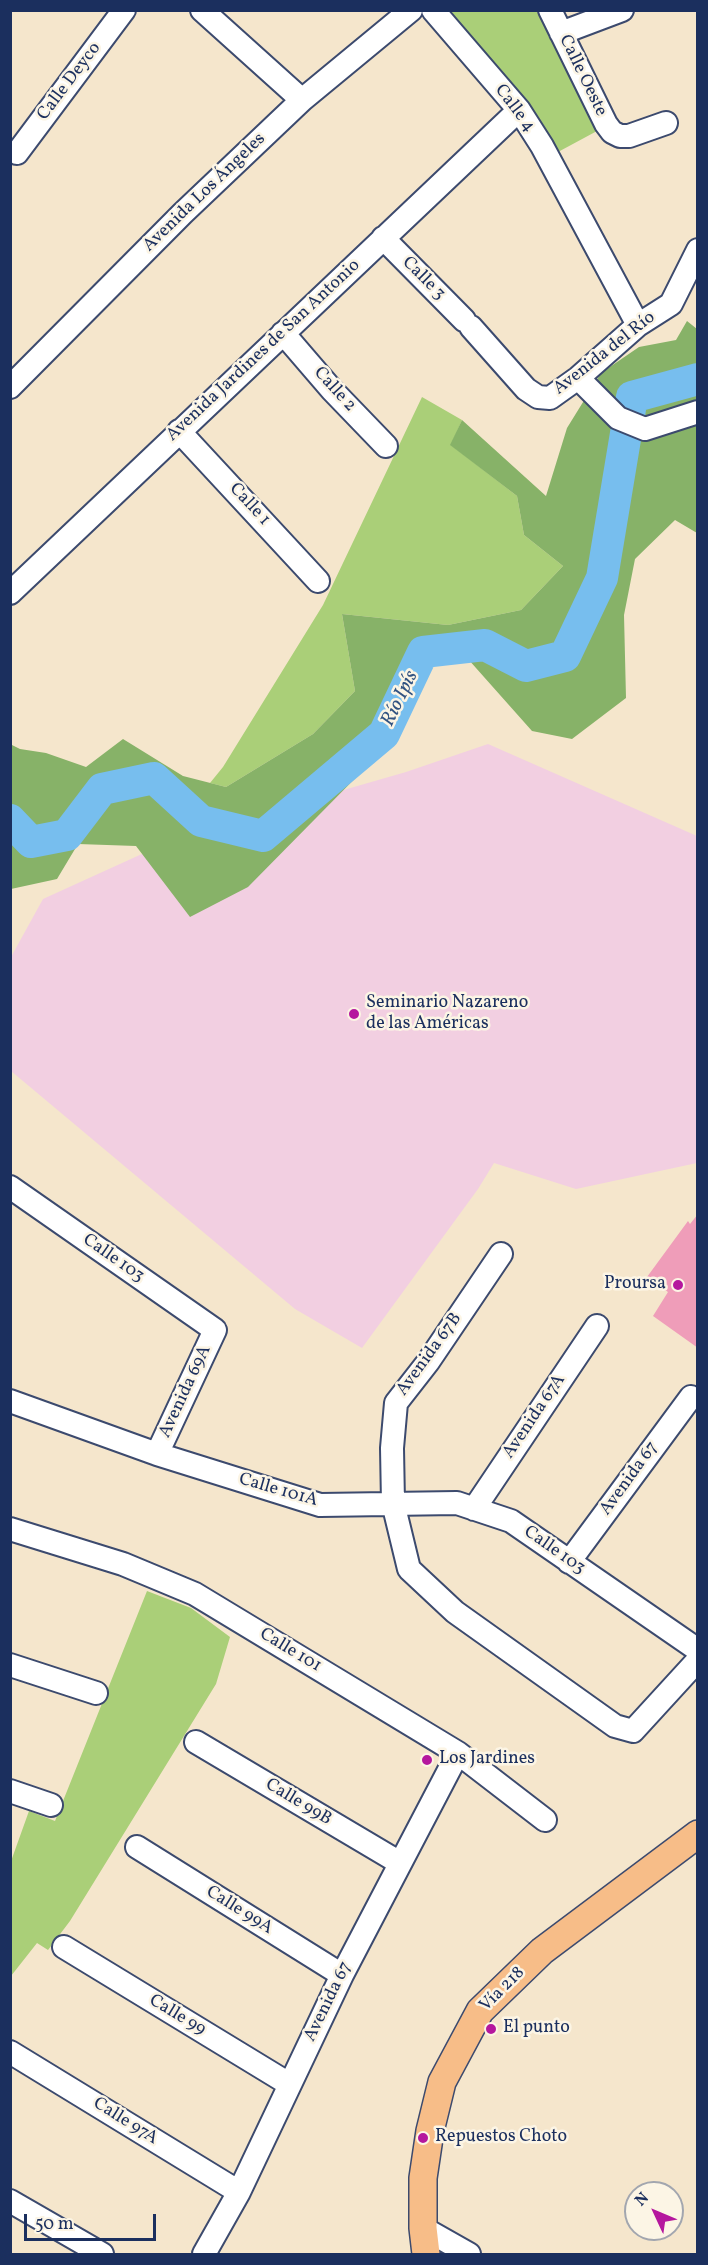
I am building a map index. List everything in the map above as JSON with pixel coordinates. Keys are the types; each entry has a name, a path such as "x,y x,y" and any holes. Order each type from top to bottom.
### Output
{"main road":[{"name":"Vía 218","path":"426,2254 423,2228 423,2178 430,2131 442,2082 480,2011 542,1951 698,1834"}],"street":[{"name":"Calle Deyco","path":"16,153 123,10"},
{"path":"202,10 302,100"},
{"name":"Avenida Los Ángeles","path":"10,387 183,213 302,100 411,10"},
{"name":"Calle 4","path":"433,10 519,110 542,146 638,325"},
{"name":"Calle Oeste","path":"550,10 612,132 620,136 629,136 666,123"},
{"path":"561,33 622,10"},
{"name":"Avenida Jardines de San Antonio","path":"10,593 519,110"},
{"name":"Calle 3","path":"383,238 467,324"},
{"name":"Avenida del Río","path":"467,324 526,389 538,397 550,398 578,378 638,325 671,304 698,250"},
{"name":"Calle 2","path":"283,333 332,390 386,446"},
{"path":"578,378 618,418 645,429 698,412"},
{"name":"Calle 1","path":"180,431 318,581"},
{"name":"Calle 103","path":"10,1187 215,1330"},
{"name":"Avenida 67B","path":"393,1503 392,1448 396,1403 428,1362 501,1254"},
{"name":"Avenida 67A","path":"474,1509 597,1326"},
{"name":"Avenida 69A","path":"157,1454 215,1330"},
{"name":"Avenida 67","path":"569,1562 691,1397"},
{"name":"Calle 101A","path":"10,1401 157,1454 320,1505 393,1503"},
{"path":"393,1503 410,1569 455,1612 615,1726 633,1731 698,1660"},
{"name":"Calle 103","path":"393,1503 457,1503 511,1521 698,1650"},
{"name":"Calle 101","path":"10,1529 123,1563 195,1594 458,1753 544,1820"},
{"path":"10,1665 96,1694"},
{"name":"Calle 99B","path":"196,1742 400,1863"},
{"name":"Avenida 67","path":"204,2254 238,2192 342,1975 458,1753"},
{"path":"10,1791 51,1805"},
{"name":"Calle 99A","path":"137,1847 342,1975"},
{"name":"Calle 99","path":"64,1947 289,2084"},
{"name":"Calle 97A","path":"10,2052 238,2192"},
{"path":"10,2201 72,2247 102,2254"},
{"path":"423,2228 469,2254"}],"shaded area":[{"name":"Seminario Nazareno de las Américas","path":"488,744 697,836 697,1163 576,1189 494,1163 478,1189 362,1348 295,1309 11,1071 11,957 43,899 177,838 406,772"}],"green space":[{"path":"443,11 538,11 597,131 558,152 512,87"},
{"path":"687,321 697,329 697,533 675,520 635,559 624,615 626,698 572,739 532,731 468,659 432,658 384,749 248,887 190,917 136,846 78,844 57,879 11,889 10,744 20,749 46,753 86,767 123,739 183,776 226,787 313,734 355,691 342,614 448,625 521,610 563,566 524,535 517,496 450,445 462,420 546,496 567,428 601,373 639,347 676,340"},
{"path":"422,397 462,420 451,445 517,496 524,535 563,566 521,610 448,625 342,614 355,691 313,734 226,787 210,783 223,767 323,605"},
{"path":"147,1591 191,1608 230,1637 216,1684 70,1921 48,1950 37,1943 11,1976 10,1864 29,1811 55,1821"}],"building":[{"name":"Proursa","path":"698,1214 698,1348 653,1316 668,1292 647,1277 688,1221 690,1224"}],"waterway":[{"name":"Río Ipís","path":"10,820 31,842 67,835 102,789 154,778 201,821 263,836 384,734 423,652 485,645 526,666 565,656 602,578 632,397 698,379"}],"place":[{"name":"Seminario Nazareno de las Américas","path":"354,1014"},
{"name":"Proursa","path":"678,1285"},
{"name":"Los Jardines","path":"427,1760"},
{"name":"El punto","path":"491,2029"},
{"name":"Repuestos Choto","path":"423,2138"}]}
